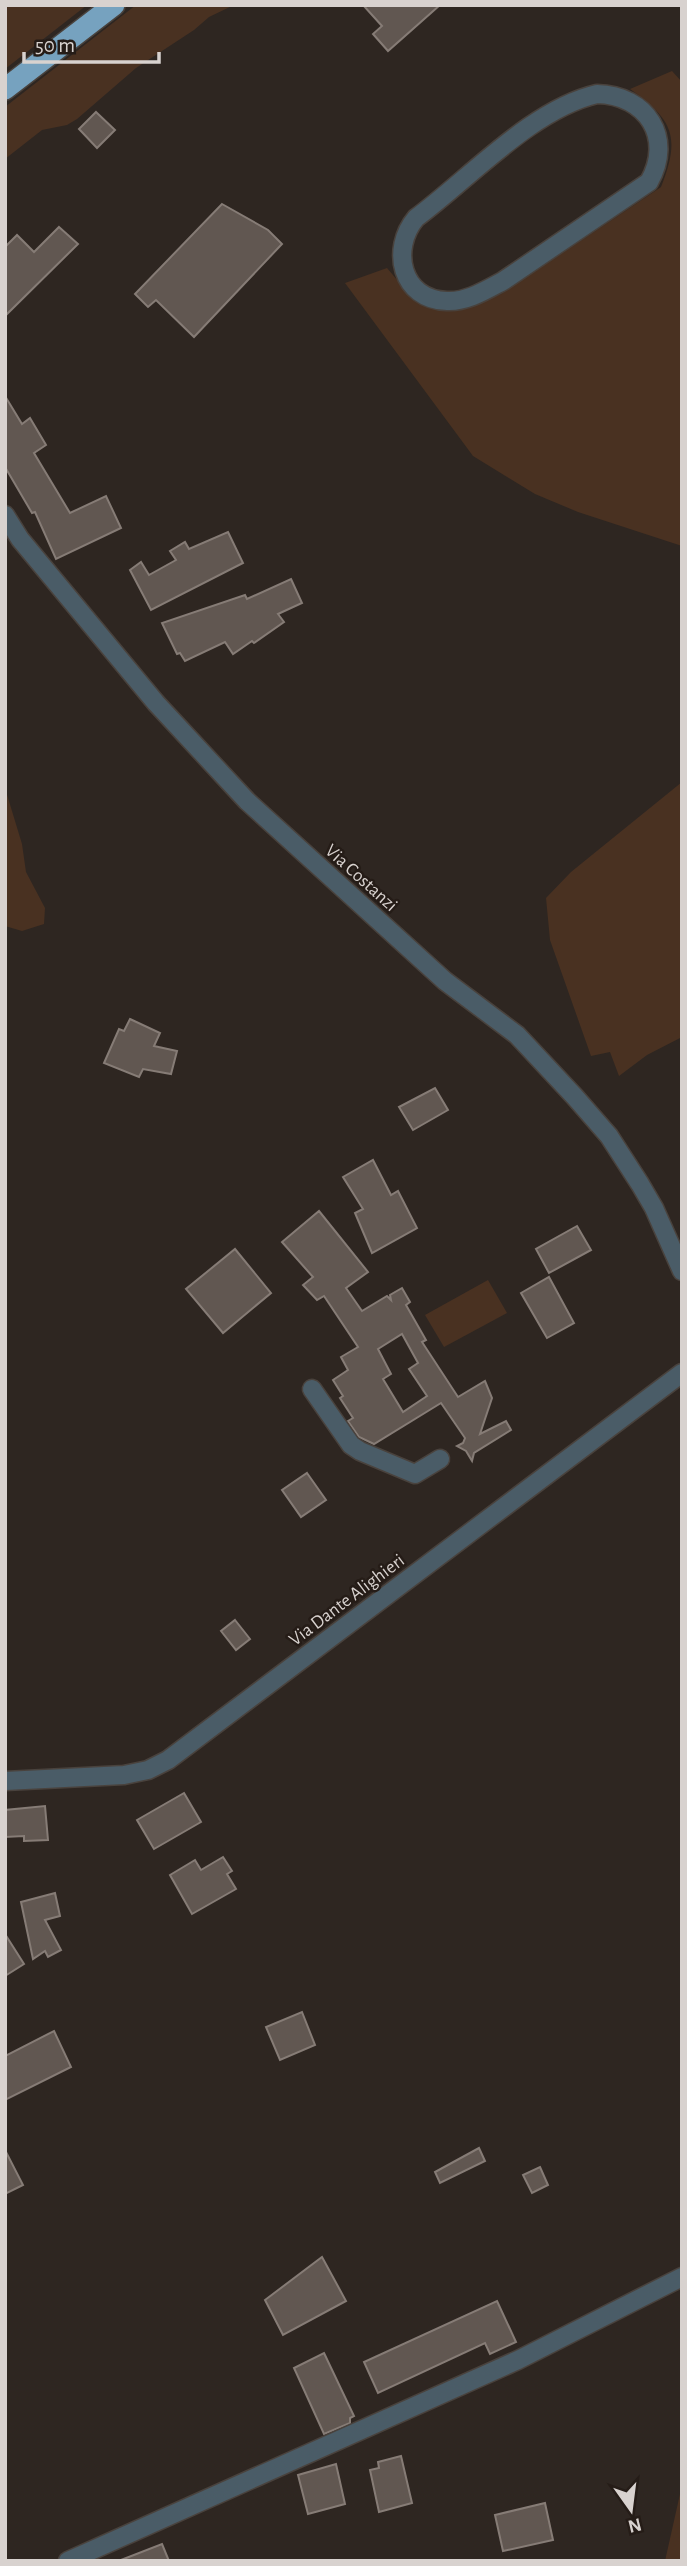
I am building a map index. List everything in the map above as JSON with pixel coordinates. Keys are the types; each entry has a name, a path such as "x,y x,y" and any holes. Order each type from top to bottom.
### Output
{"highway":[{"path":"5,89 114,5"}],"street":[{"path":"609,94 632,102 641,109 658,139 658,161 649,182 503,281 468,298 457,301 424,295 408,279 403,269 401,247 409,226 425,211 543,116 585,97 609,94"},
{"name":"Via Costanzi","path":"5,515 20,539 156,703 247,800 445,981 517,1035 575,1097 609,1136 640,1184 654,1208 682,1271"},
{"name":"Via Dante Alighieri","path":"5,1781 124,1775 148,1770 167,1760 682,1373"},
{"path":"312,1390 345,1439 360,1451 415,1474 440,1459"},
{"path":"68,2561 518,2360 682,2277"}],"shaded area":[{"path":"5,5 87,5 5,69"},
{"path":"136,5 234,5 209,17 136,68 77,119 67,125 42,130 5,159 5,107"},
{"path":"672,71 682,82 682,546 578,512 535,494 473,456 345,283 387,268 415,301 449,310 467,308 501,294 661,187 671,155 669,131 656,110 630,89"},
{"path":"682,782 682,1037 647,1055 619,1076 610,1052 591,1056 550,940 546,898 571,872"},
{"path":"5,788 22,844 26,872 45,908 44,924 22,931 5,926"},
{"path":"488,1280 507,1313 444,1347 425,1315"},
{"path":"682,2485 682,2561 665,2561"}],"building":[{"path":"363,5 440,5 388,51 373,34 382,26"},
{"path":"96,112 115,130 97,148 79,129"},
{"path":"222,204 268,230 282,244 194,337 156,300 148,307 135,294"},
{"path":"59,227 78,244 5,316 5,247 17,235 34,252"},
{"path":"5,396 22,424 30,418 46,445 34,453 70,513 106,496 121,528 56,559 35,512 32,513 5,467"},
{"path":"228,532 243,563 151,610 130,570 141,562 149,575 176,560 170,551 185,542 189,549"},
{"path":"291,579 302,603 278,614 284,622 254,643 252,641 233,654 225,642 185,661 180,653 177,654 162,623 245,595 247,599"},
{"path":"130,1019 160,1033 154,1046 177,1051 171,1074 143,1069 139,1077 104,1063 119,1029 124,1031"},
{"path":"435,1088 448,1110 413,1130 399,1107"},
{"path":"373,1160 391,1195 398,1191 417,1228 372,1253 355,1213 363,1209 343,1177"},
{"path":"319,1211 368,1272 346,1288 362,1311 387,1296 391,1300 390,1295 402,1288 410,1302 406,1305 426,1340 422,1342 458,1397 485,1381 492,1398 480,1434 506,1421 511,1430 474,1453 472,1461 466,1451 457,1446 463,1443 465,1438 441,1403 374,1444 359,1437 348,1421 353,1418 340,1398 343,1396 333,1380 348,1370 341,1357 358,1347 324,1296 317,1300 303,1285 313,1277 282,1242","holes":["402,1334 418,1363 409,1369 427,1396 403,1412 383,1379 391,1374 378,1349"]},
{"path":"577,1226 591,1250 549,1273 536,1249"},
{"path":"235,1249 271,1293 223,1333 186,1289"},
{"path":"549,1277 574,1323 547,1338 521,1293"},
{"path":"307,1473 326,1500 301,1517 282,1490"},
{"path":"235,1620 250,1639 236,1650 221,1631"},
{"path":"184,1793 201,1822 154,1849 137,1820"},
{"path":"45,1806 48,1840 24,1841 24,1836 5,1837 5,1810"},
{"path":"223,1857 232,1871 227,1874 236,1889 192,1914 170,1875 195,1860 201,1870"},
{"path":"55,1893 60,1916 45,1920 61,1950 48,1957 45,1951 33,1959 21,1902"},
{"path":"5,1934 24,1964 5,1976"},
{"path":"302,2012 315,2045 280,2060 266,2027"},
{"path":"54,2031 71,2067 5,2100 5,2056"},
{"path":"479,2148 485,2161 440,2183 435,2172"},
{"path":"5,2150 23,2185 5,2194"},
{"path":"540,2167 548,2185 532,2193 523,2175"},
{"path":"322,2257 346,2301 283,2335 265,2300"},
{"path":"497,2301 516,2342 490,2354 485,2343 378,2393 364,2362"},
{"path":"324,2353 354,2416 350,2418 350,2423 324,2434 294,2368"},
{"path":"401,2456 412,2503 379,2512 370,2470 379,2468 378,2462"},
{"path":"336,2464 345,2504 308,2514 298,2475"},
{"path":"545,2503 553,2540 503,2551 495,2515"},
{"path":"162,2544 169,2561 121,2561 121,2560"}]}
